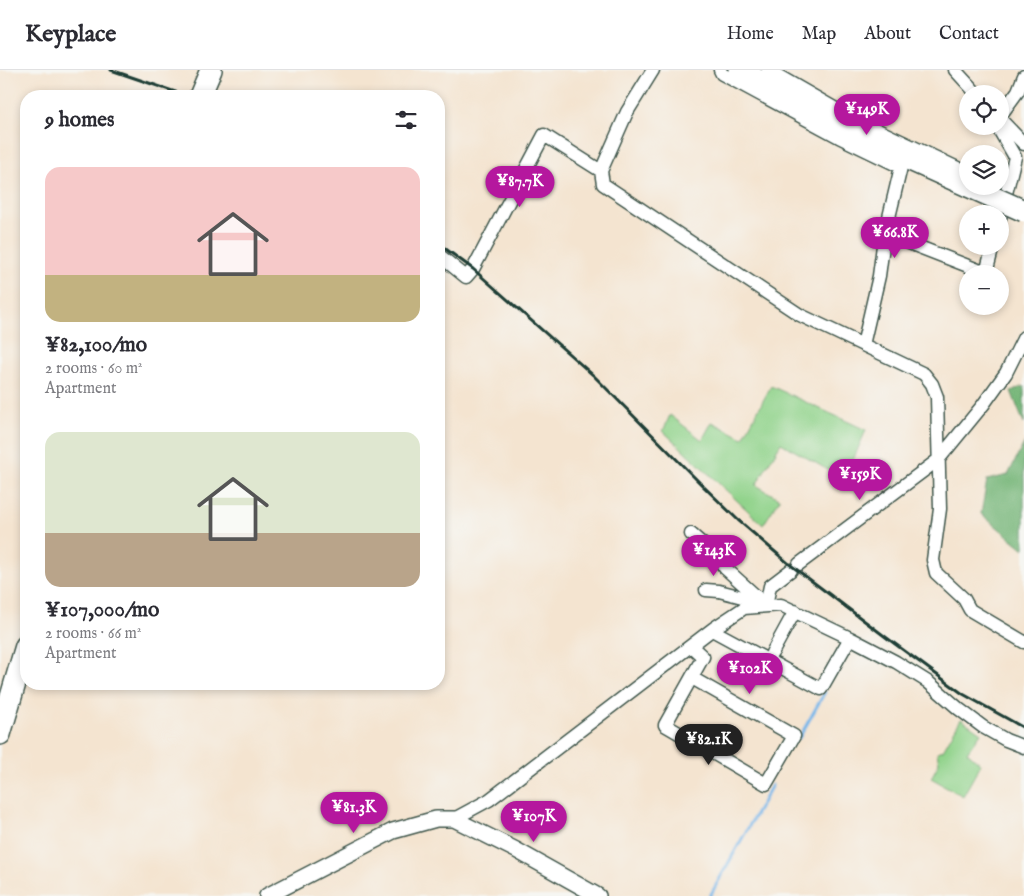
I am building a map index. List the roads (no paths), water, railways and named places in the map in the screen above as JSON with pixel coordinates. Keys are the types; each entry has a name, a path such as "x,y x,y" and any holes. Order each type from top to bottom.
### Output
{"highway":[{"path":"740,71 908,159 959,182"},
{"path":"988,195 1024,211"},
{"path":"0,734 20,666"}],"street":[{"path":"653,70 628,112 601,171 604,184 800,315 924,374 932,384 937,397 940,510 933,560 936,573 964,599 970,610 1024,642"},
{"path":"720,70 722,74 839,137 980,205"},
{"path":"768,70 848,116 959,169"},
{"path":"959,74 969,85"},
{"path":"1009,104 1018,91 1024,76"},
{"path":"1009,127 1024,144"},
{"path":"445,260 466,277 473,269 544,135 601,171"},
{"path":"1009,147 1015,157 1009,171"},
{"path":"862,345 879,276 884,238 901,167"},
{"path":"884,238 896,238 986,273 991,255"},
{"path":"454,819 489,800 712,630 755,602 770,586 938,460 983,405 1006,373 1024,337"},
{"path":"690,534 716,556 755,602"},
{"path":"706,590 755,602 781,605 850,638 896,662 928,682 983,727 1006,740 1024,747"},
{"path":"772,653 795,611"},
{"path":"712,630 821,689 850,638"},
{"path":"691,646 703,657 665,725 766,784 794,736 692,678"},
{"path":"267,896 393,831 436,819 454,819 516,850 598,896"}],"waterway":[{"path":"799,738 825,692"},
{"path":"710,896 772,785"}],"railway":[{"path":"111,70 169,90"},
{"path":"445,248 473,269 594,376 738,520 788,563 963,694 1024,728"}]}
